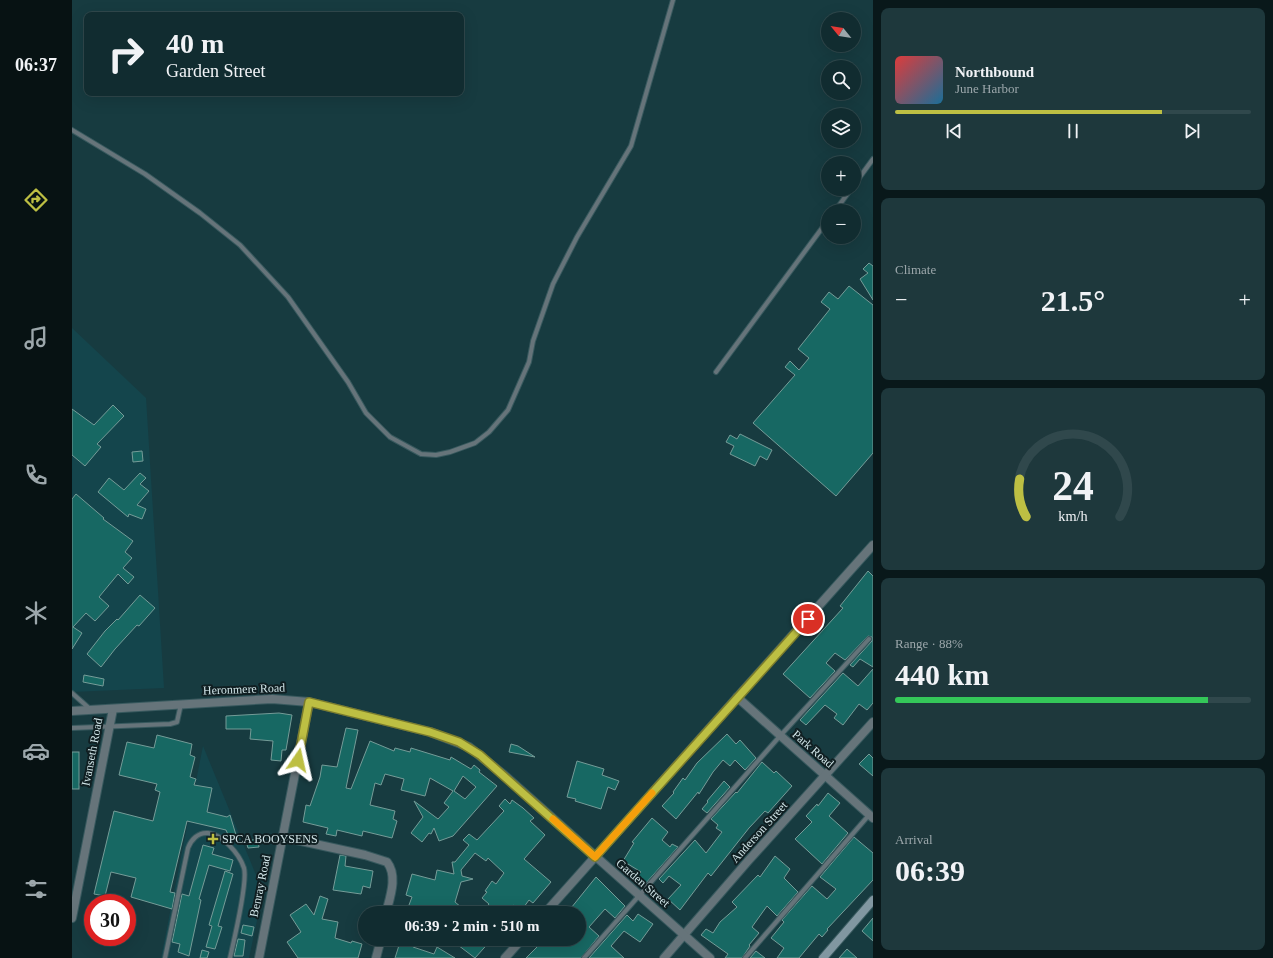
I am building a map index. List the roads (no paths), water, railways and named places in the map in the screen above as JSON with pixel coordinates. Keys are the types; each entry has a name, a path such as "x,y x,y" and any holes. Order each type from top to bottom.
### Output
{"main road":[{"path":"823,958 873,900"}],"street":[{"path":"551,906 873,546"},
{"name":"Park Road","path":"737,697 871,816"},
{"name":"Heronmere Road","path":"72,710 113,709 272,699 309,702"},
{"name":"Garden Street","path":"309,702 430,732 469,747 504,775 710,958"},
{"name":"Benray Road","path":"259,958 309,702"},
{"name":"Ivanseth Road","path":"72,917 113,709"},
{"name":"Anderson Street","path":"664,958 873,722"},
{"path":"283,837 365,854 387,862 391,869 393,879 387,906"},
{"path":"376,958 379,946"},
{"path":"505,958 516,946"}],"lane":[{"path":"72,130 145,174 200,213 240,245 288,297 348,382 366,413 390,437 421,454 436,455 450,452 475,443 489,432 508,410 529,362 533,341 553,284 577,237 631,146 673,0"},
{"path":"861,175 873,159"},
{"path":"716,372 821,230"},
{"path":"584,958 780,736 870,639"},
{"path":"72,693 90,710"},
{"path":"72,728 170,724 177,722 181,704"},
{"path":"745,958 871,816"},
{"path":"166,958 188,848 194,838 206,833 214,834 223,839 239,857 244,868 245,882 230,958"}],"place":[{"name":"SPCA BOOYSENS","path":"213,839"}]}
